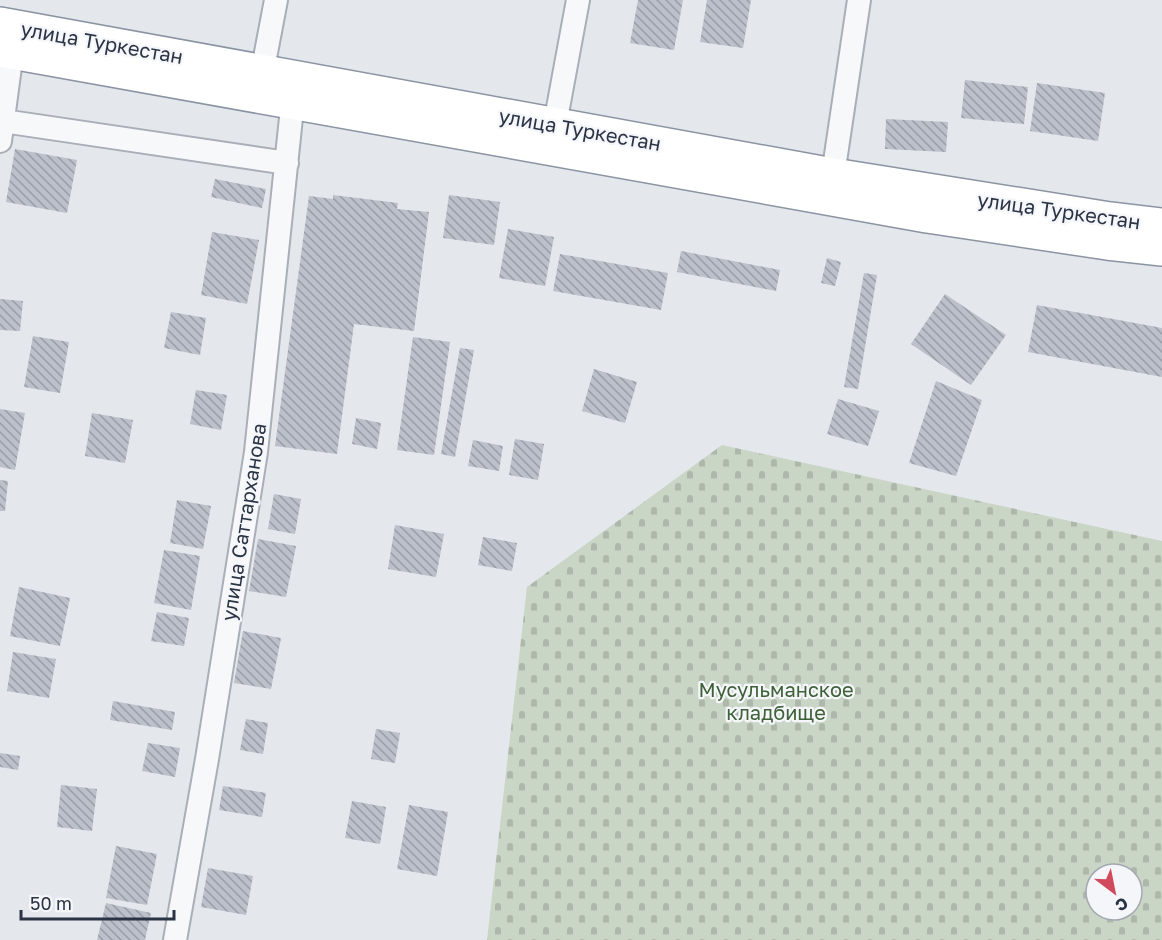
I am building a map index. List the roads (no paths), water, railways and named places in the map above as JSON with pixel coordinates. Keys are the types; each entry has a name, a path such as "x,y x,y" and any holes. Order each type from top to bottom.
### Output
{"highway":[{"name":"улица Туркестан","path":"4,42 294,89 927,216 1162,249"},
{"name":"улица Туркестан","path":"294,89 555,124 833,175 1099,218 1162,225"}],"street":[{"path":"260,83 276,0"},
{"path":"555,124 578,0"},
{"path":"833,175 859,0"},
{"path":"4,42 2,131 287,163"},
{"name":"улица Саттарханова","path":"175,940 207,759 256,452 294,89"}],"park label":[{"name":"Мусульманское кладбище","path":"776,700"}]}
